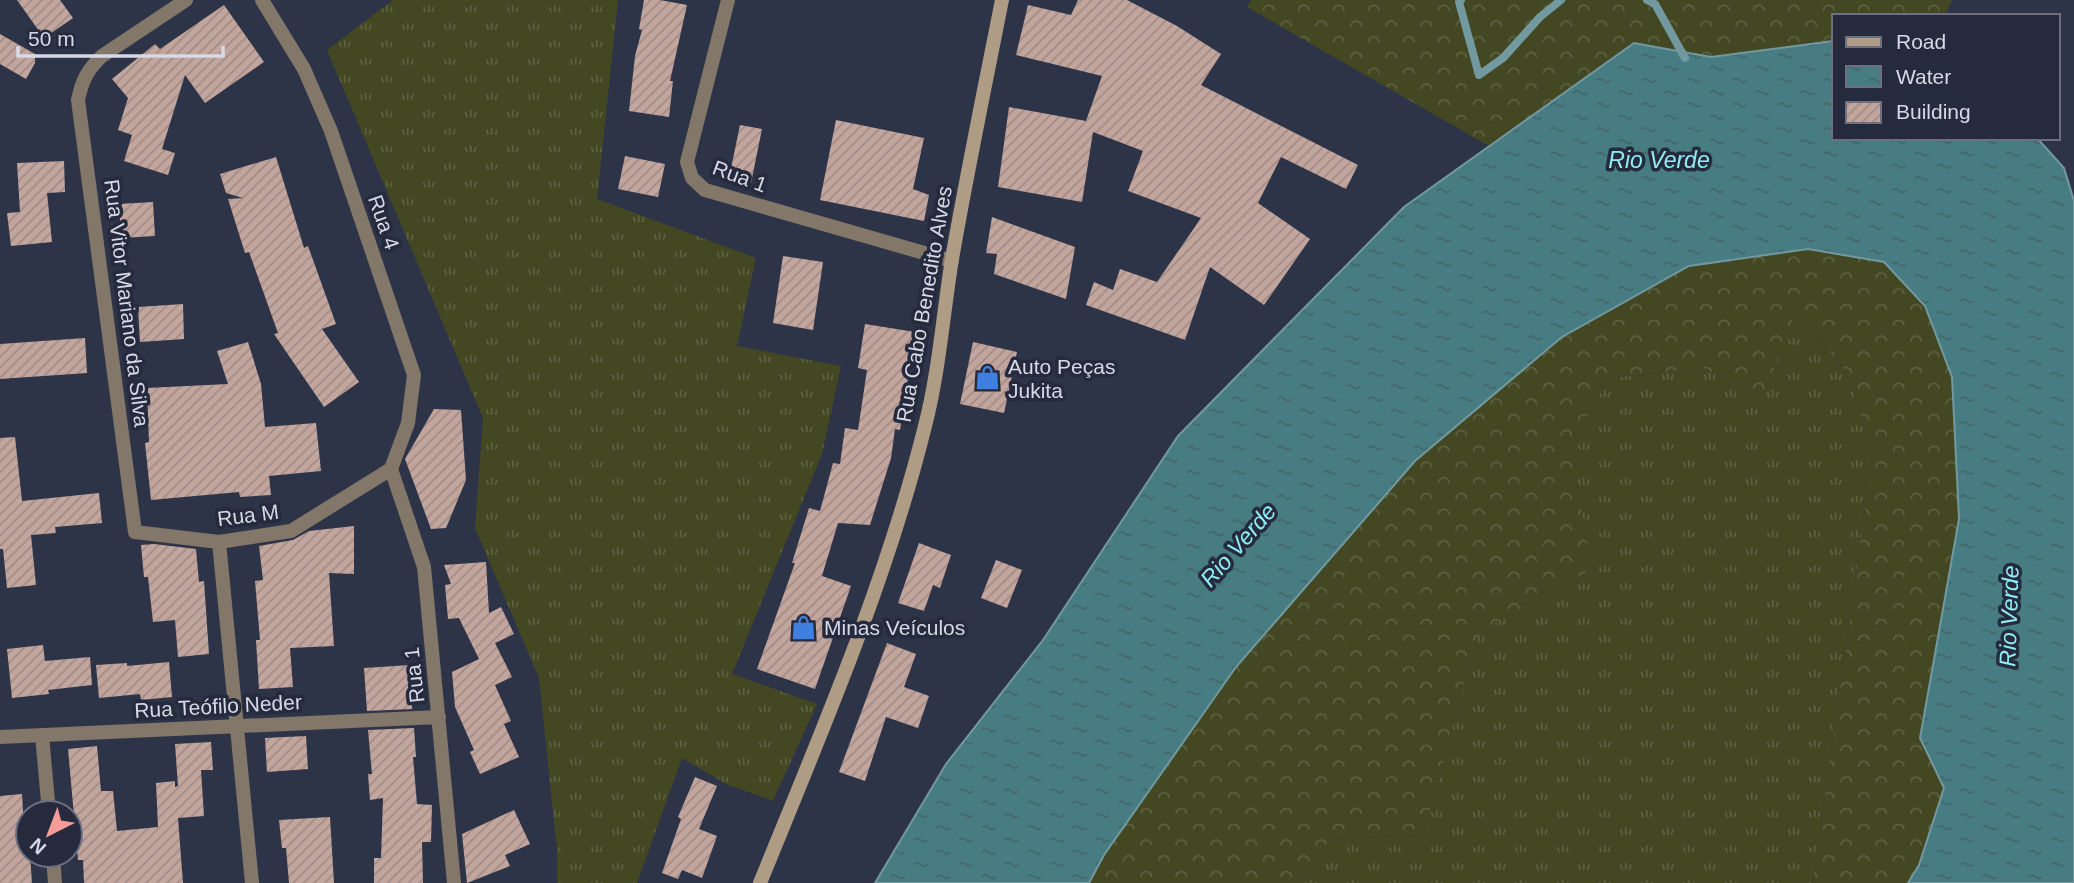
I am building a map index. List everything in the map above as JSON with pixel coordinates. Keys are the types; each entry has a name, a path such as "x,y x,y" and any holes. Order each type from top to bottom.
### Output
{"main road":[{"name":"Rua Cabo Benedito Alves","path":"760,883 845,671 888,551 932,399 952,261 1002,0"}],"street":[{"name":"Rua Vitor Mariano da Silva","path":"135,532 78,100 83,79 102,57 186,0"},
{"name":"Rua 4","path":"262,0 304,69 331,131 414,375 408,424 391,469"},
{"name":"Rua 1","path":"728,0 687,162 692,178 705,190 952,261"},
{"name":"Rua M","path":"135,532 219,542 290,531 391,469"},
{"name":"Rua 1","path":"391,469 424,568 454,883"},
{"path":"219,542 253,883"},
{"name":"Rua Teófilo Neder","path":"0,737 439,717"},
{"path":"42,735 48,799"}],"green space":[{"path":"393,0 618,0 597,199 756,258 737,346 841,366 822,454 732,674 817,704 773,801 726,784 682,758 637,883 557,883 557,849 539,678 475,528 483,418 327,50"},
{"path":"1251,0 1952,0 1946,14 1832,14 1832,41 1711,57 1634,43 1489,146 1247,7"},
{"path":"1808,249 1884,262 1925,306 1952,377 1959,519 1920,738 1944,788 1919,865 1908,883 1813,883 1873,451 1845,370 1796,311 1764,394 1702,368 1609,378 1571,445 1592,569 1479,632 1423,835 1330,839 1297,883 1089,883 1104,855 1236,667 1415,461 1562,337 1689,266"},
{"path":"1795,310 1845,370 1873,451 1813,883 1297,883 1330,839 1423,835 1479,631 1591,569 1571,445 1609,378 1702,368 1764,394"}],"water":[{"name":"Rio Verde","path":"1832,41 1832,140 2039,140 2064,168 2074,201 2074,883 1908,883 1919,865 1944,788 1920,738 1959,519 1952,377 1925,306 1884,262 1808,249 1689,266 1562,337 1415,461 1236,667 1104,855 1089,883 875,883 946,764 1043,640 1178,436 1404,207 1634,43 1711,57"}],"building":[{"path":"17,0 60,0 73,18 44,38"},
{"path":"644,0 687,5 670,81 673,81 669,117 629,111"},
{"path":"1078,0 1127,0 1177,26 1221,54 1201,85 1358,165 1346,189 1281,157 1258,203 1310,239 1264,305 1210,267 1185,340 1086,305 1094,282 1113,290 1120,269 1157,282 1201,218 1128,191 1143,151 1093,132 1082,202 998,187 1009,107 1086,121 1102,76 1016,55 1028,5 1071,15"},
{"path":"224,5 264,62 205,103 185,75 162,149 175,153 168,175 124,161 132,135 118,130 128,98 112,79 155,44 160,49"},
{"path":"0,34 35,54 35,63 26,79 0,64"},
{"path":"836,120 924,138 913,189 929,195 924,221 820,200"},
{"path":"740,125 762,129 751,183 729,178"},
{"path":"625,156 665,164 658,197 618,189"},
{"path":"276,157 304,248 308,246 336,324 322,329 359,382 324,407 274,334 278,333 249,252 245,253 228,199 243,198 226,193 220,174"},
{"path":"64,161 65,192 47,193 52,242 11,246 7,213 20,212 17,163"},
{"path":"153,202 155,236 121,238 119,204"},
{"path":"992,217 1075,247 1066,299 994,274 997,254 986,253"},
{"path":"783,256 823,262 813,330 773,323"},
{"path":"183,304 184,339 140,342 138,307"},
{"path":"865,324 915,332 900,430 895,429 891,458 870,525 838,523 822,576 851,586 815,689 757,669 795,563 792,563 809,508 820,511 833,463 840,464 845,428 858,430 867,370 858,368"},
{"path":"85,338 87,373 0,379 0,344"},
{"path":"248,342 261,384 265,427 316,423 321,471 269,476 271,495 240,497 239,492 151,500 145,443 149,442 147,388 228,384 217,351"},
{"name":"Auto Peças Jukita","path":"973,342 1017,352 1004,413 960,404"},
{"path":"434,409 461,410 466,480 446,528 431,529 405,459"},
{"path":"15,437 22,501 99,493 102,523 55,527 56,533 31,535 36,585 7,588 3,549 0,549 0,438"},
{"path":"354,526 354,574 329,573 334,646 290,648 293,687 259,689 256,640 260,640 255,581 263,580 259,546 293,540 309,531"},
{"path":"919,543 951,555 940,588 933,585 924,611 898,603"},
{"path":"141,545 196,549 199,582 204,581 209,654 178,657 175,620 153,622"},
{"path":"996,560 1022,570 1007,608 981,598"},
{"path":"486,562 489,613 501,607 514,634 495,643 512,677 495,685 511,721 504,724 519,757 480,774 470,752 474,750 455,707 452,672 479,659 459,618 448,619 445,585 451,584 444,565"},
{"path":"887,643 916,654 904,687 929,696 918,728 886,717 865,781 839,772"},
{"path":"43,645 45,661 90,657 92,685 48,690 49,694 12,698 7,649"},
{"path":"169,662 172,697 141,700 140,694 99,698 96,665 127,663 127,666"},
{"path":"410,665 412,709 367,711 364,668"},
{"path":"414,728 416,757 413,757 417,804 432,805 431,842 422,842 423,883 374,883 374,858 381,858 383,798 370,800 368,774 372,774 368,730"},
{"path":"306,736 308,769 267,772 265,738"},
{"path":"211,742 213,770 201,770 204,816 178,818 183,883 84,883 84,799 73,799 68,749 97,746 101,791 113,791 117,831 158,827 156,783 175,781 175,787 178,786 175,744"},
{"path":"695,777 717,786 699,829 717,836 702,878 682,870 678,879 662,873 681,819 678,817"},
{"path":"22,794 22,799 14,799 14,869 31,869 32,883 0,883 0,796"},
{"path":"514,810 530,844 505,855 510,866 467,883 462,834"},
{"path":"330,817 334,883 289,883 286,848 282,848 279,820"}],"waterway":[{"path":"1461,0 1459,2 1479,75 1503,58 1540,17 1561,0"},
{"path":"1647,0 1655,4 1685,58"}],"place":[{"name":"Auto Peças Jukita","path":"988,378"},
{"name":"Minas Veículos","path":"804,627"}]}
